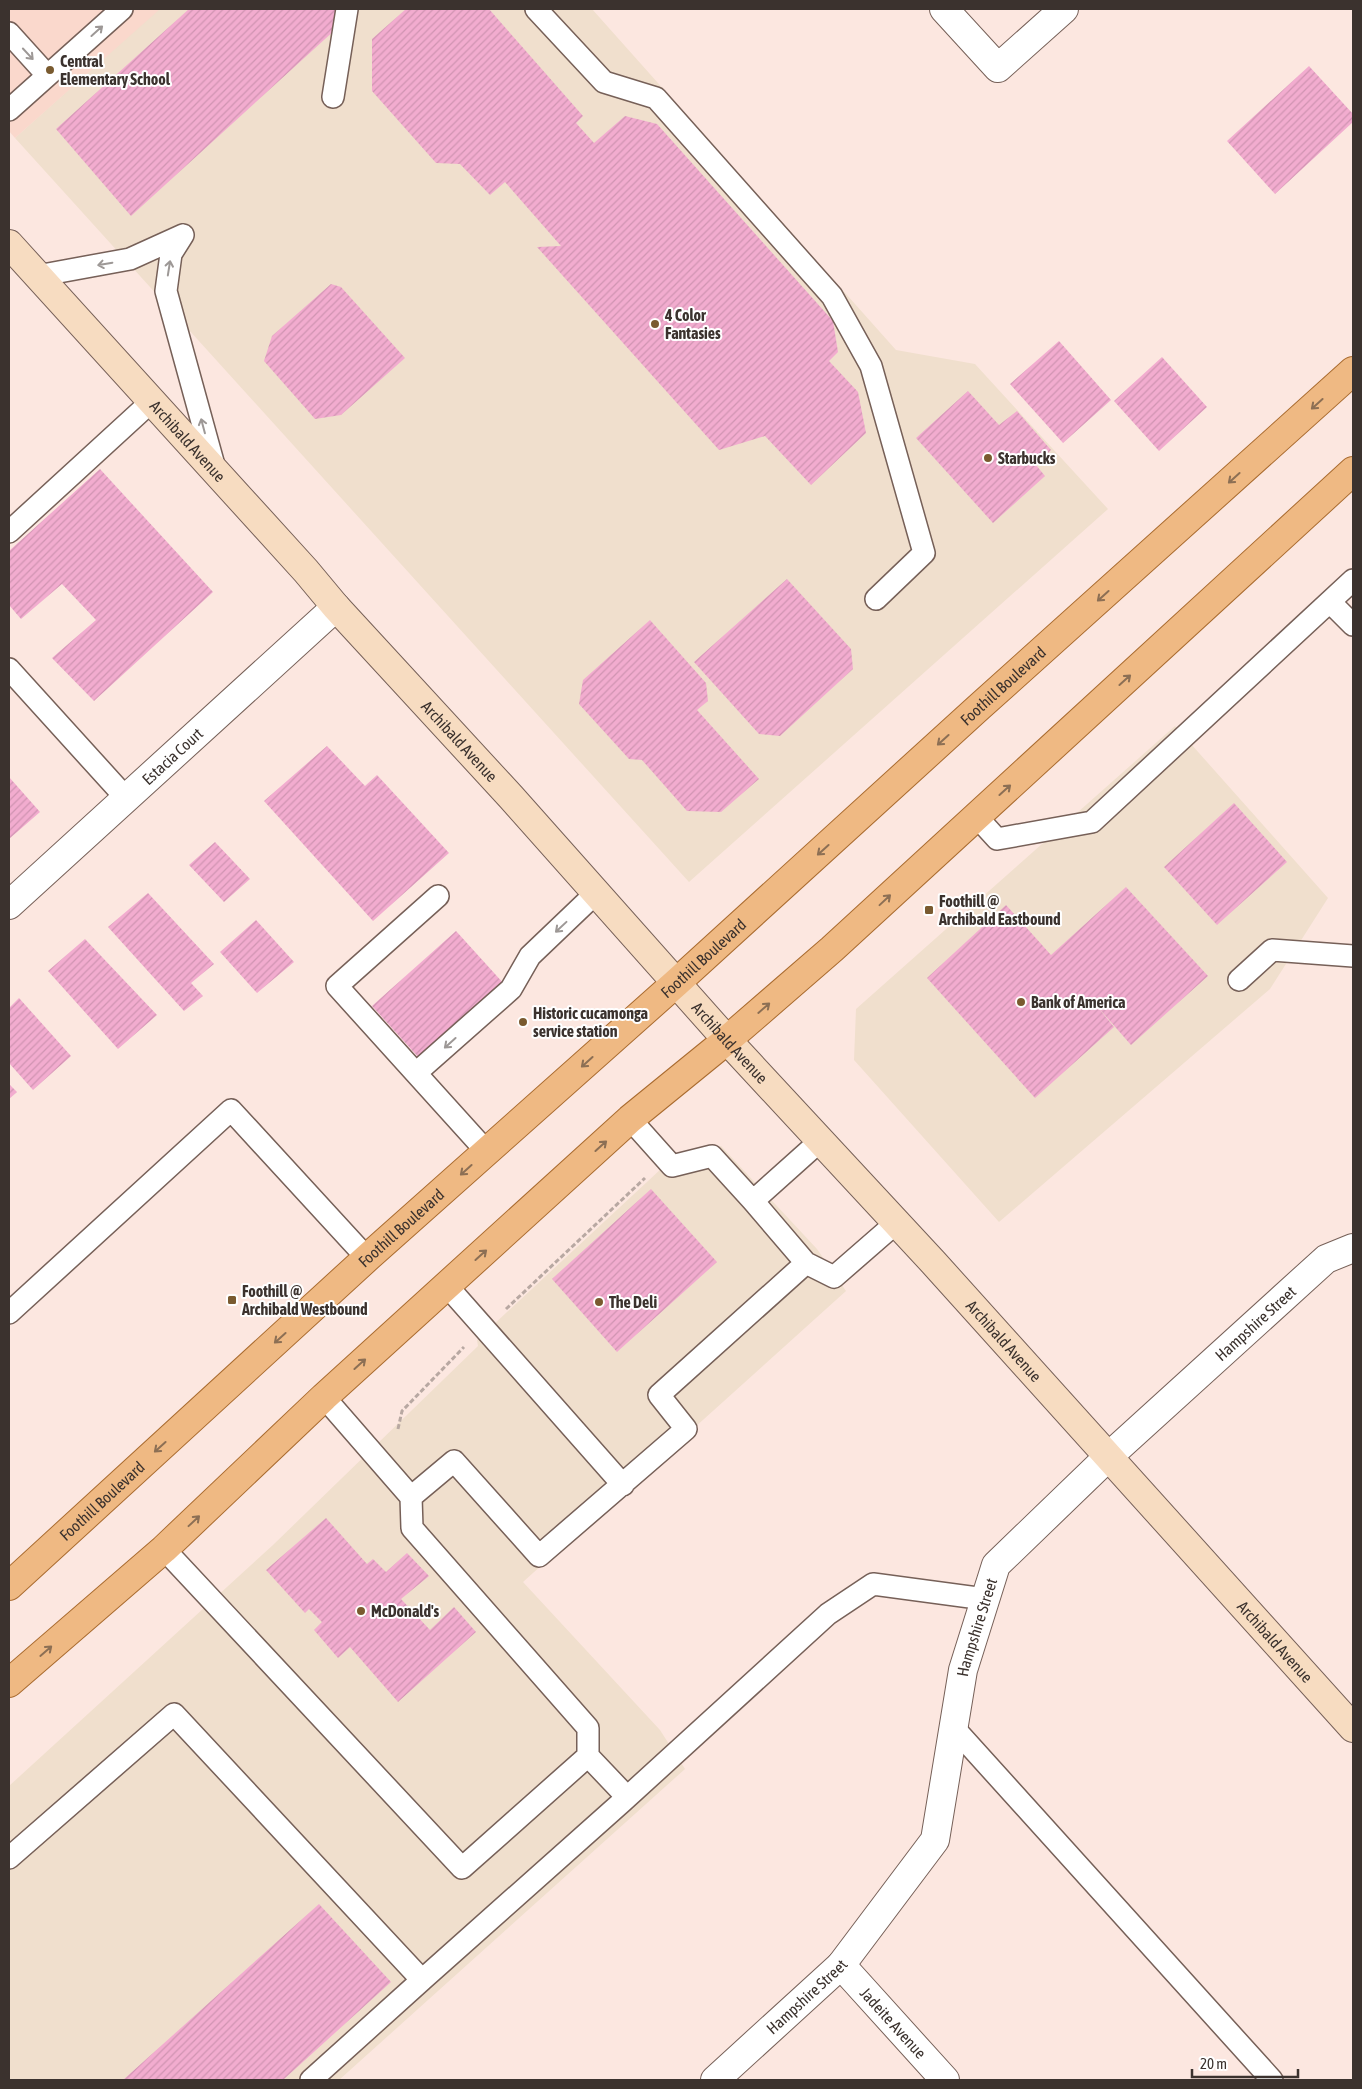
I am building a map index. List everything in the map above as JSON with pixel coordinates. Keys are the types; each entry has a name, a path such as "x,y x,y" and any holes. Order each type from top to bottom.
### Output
{"main road":[{"name":"Archibald Avenue","path":"9,244 306,571 336,607 727,1040 1353,1728"},
{"name":"Foothill Boulevard","path":"9,1586 367,1258 676,983 978,708 1353,372"},
{"path":"9,1683 164,1549 324,1397 630,1119 727,1040 832,949 1353,471"}],"street":[{"path":"944,9 998,68 1064,9"},
{"name":"Estacia Court","path":"9,905 336,607"},
{"name":"Hampshire Street","path":"715,2080 841,1965 935,1840 963,1670 996,1565 1108,1457 1326,1259 1353,1248"},
{"name":"Jadeite Avenue","path":"841,1965 945,2080"}],"lane":[{"path":"9,110 122,9"},
{"path":"333,97 347,9"},
{"path":"536,9 604,82 656,98 832,296 871,366 924,553 876,599"},
{"path":"9,33 47,75"},
{"path":"37,276 130,259 183,235 171,254 166,291 216,473"},
{"path":"9,532 152,401"},
{"path":"976,816 997,839 1092,822 1353,580"},
{"path":"1330,602 1353,625"},
{"path":"9,670 126,798"},
{"path":"416,1073 511,989 530,956 596,893"},
{"path":"438,896 337,986 487,1152"},
{"path":"1239,980 1272,950 1353,956"},
{"path":"9,1313 231,1110 367,1258"},
{"path":"630,1119 672,1166 712,1156 806,1263 834,1277 896,1224"},
{"path":"753,1201 820,1141"},
{"path":"412,1497 454,1461 539,1556 686,1429 659,1395 806,1263"},
{"path":"447,1286 623,1485"},
{"path":"324,1397 412,1497 412,1528 588,1728 588,1756 627,1797"},
{"path":"164,1549 462,1868 588,1756"},
{"path":"311,2080 828,1614 873,1584 985,1599"},
{"path":"9,1858 174,1714 422,1980"},
{"path":"954,1728 1272,2080"}],"path":[{"path":"503,1311 666,1159"},
{"path":"398,1429 402,1411 467,1343"}],"shaded area":[{"name":"Central Elementary School","path":"9,9 160,9 15,138 9,131"},
{"path":"159,9 592,9 896,350 975,364 1108,509 689,882 15,138"},
{"path":"1175,726 1328,898 1270,989 999,1222 854,1060 856,1009"},
{"path":"721,1146 817,1249 846,1291 523,1582 660,1730 685,1769 339,2080 9,2080 9,1786 273,1545 478,1346 477,1340 662,1168"}],"building":[{"path":"189,9 337,9 336,29 131,216 56,129"},
{"path":"406,9 489,9 583,116 576,123 594,143 625,116 657,124 833,321 838,352 829,361 858,392 866,433 811,485 765,436 719,450 537,247 561,246 505,182 490,195 460,164 436,163 372,91 372,39"},
{"path":"1309,66 1353,114 1353,122 1275,194 1227,141"},
{"path":"331,284 341,287 405,358 341,415 315,419 264,361 272,336"},
{"path":"1059,341 1111,400 1063,443 1010,384"},
{"path":"1162,357 1207,407 1159,451 1114,401"},
{"name":"Starbucks","path":"968,391 999,425 1017,411 1051,450 1036,465 1045,476 993,523 916,438"},
{"path":"100,469 213,592 94,701 52,658 96,620 62,584 21,619 9,605 9,551"},
{"path":"787,579 851,649 853,669 780,736 759,734 694,662"},
{"path":"650,620 706,683 708,701 697,710 759,779 721,812 687,811 642,760 629,759 579,704 583,680"},
{"path":"327,746 365,786 377,775 449,853 373,921 264,801"},
{"path":"9,777 40,812 9,839"},
{"path":"1234,803 1287,862 1217,925 1164,867"},
{"path":"215,842 250,879 224,902 189,865"},
{"path":"1126,887 1208,976 1131,1045 1096,1005 1114,1027 1035,1098 927,978 1006,905 1051,955"},
{"path":"148,893 214,964 191,983 203,996 184,1011 108,927"},
{"path":"256,920 294,962 257,993 220,952"},
{"path":"456,931 505,985 420,1059 372,1006"},
{"path":"85,939 157,1015 118,1049 48,971"},
{"path":"19,998 71,1056 33,1090 9,1063 9,1008"},
{"path":"9,1084 17,1092 9,1099"},
{"path":"651,1189 717,1262 617,1352 552,1279"},
{"name":"McDonald's","path":"326,1518 367,1564 373,1559 386,1572 407,1553 429,1576 401,1599 430,1630 454,1607 476,1632 398,1702 350,1647 338,1658 314,1630 322,1622 309,1609 305,1613 266,1570"},
{"path":"319,1904 391,1982 283,2080 123,2080"}],"place":[{"name":"Central Elementary School","path":"50,70"},
{"name":"4 Color Fantasies","path":"655,324"},
{"name":"Starbucks","path":"988,458"},
{"name":"Foothill @ Archibald Eastbound","path":"929,910"},
{"name":"Bank of America","path":"1021,1002"},
{"name":"Historic cucamonga service station","path":"523,1022"},
{"name":"Foothill @ Archibald Westbound","path":"232,1300"},
{"name":"The Deli","path":"599,1302"},
{"name":"McDonald's","path":"361,1611"}]}
